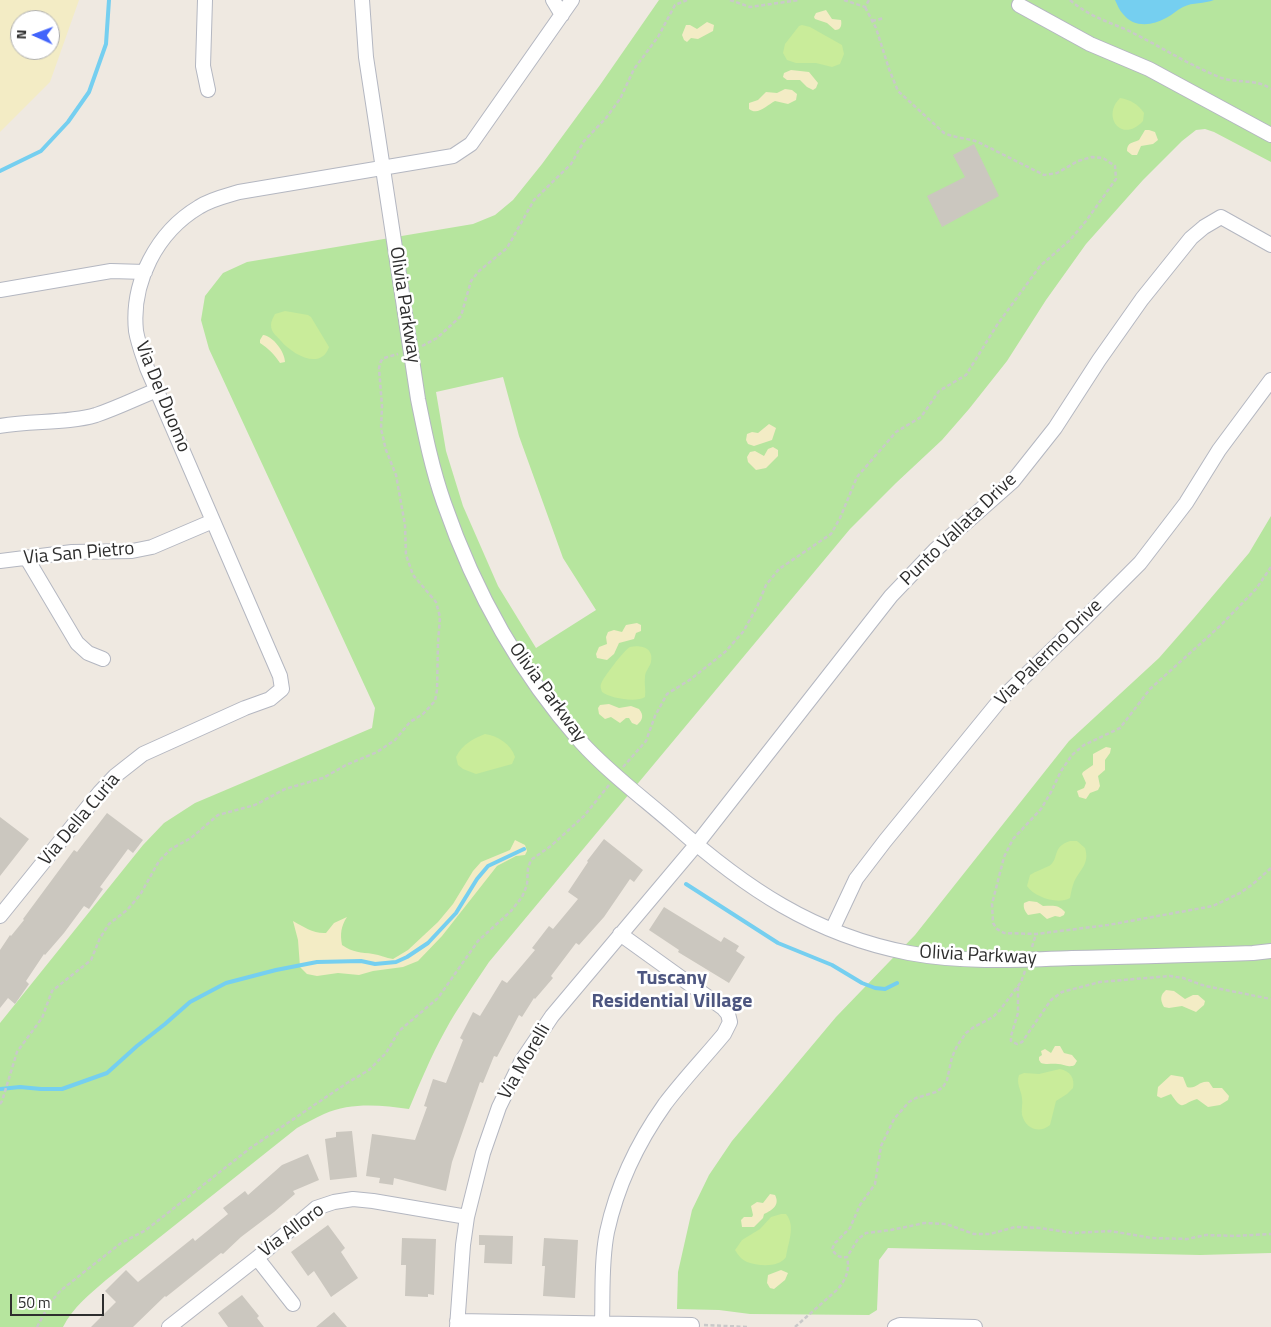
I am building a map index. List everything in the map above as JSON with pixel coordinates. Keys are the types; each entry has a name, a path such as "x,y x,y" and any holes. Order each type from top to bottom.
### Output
{"street":[{"path":"205,0 203,66 208,90"},
{"name":"Olivia Parkway","path":"362,0 366,57 418,399 438,484 459,544 480,590 506,637 560,717 584,744 616,775 730,873 761,894 804,918 832,930 880,946 906,952 964,959 1021,960 1243,954 1271,951"},
{"path":"552,0 562,15"},
{"name":"Via Del Duomo","path":"282,689 280,676 147,368 136,332 137,295 152,254 182,218 201,206 219,198 239,192 453,156 471,144 572,0"},
{"path":"1019,5 1090,44 1149,69 1271,135"},
{"name":"Punto Vallata Drive","path":"696,844 891,596 935,550 1013,481 1055,428 1099,360 1142,299 1191,238 1204,227 1221,217 1271,245"},
{"path":"0,290 112,271 145,272"},
{"name":"Via Palermo Drive","path":"832,930 856,879 885,841 1000,700 1140,563 1186,503 1219,450 1271,380"},
{"path":"0,426 96,415 157,390"},
{"name":"Via San Pietro","path":"0,561 72,552 132,551 152,547 213,521"},
{"path":"26,557 77,643 88,653 103,659"},
{"name":"Via Della Curia","path":"0,916 100,792 128,764 143,754 245,708 270,699 282,689"},
{"name":"Via Morelli","path":"457,1324 466,1217 483,1153 496,1116 521,1062 552,1016 696,844"},
{"path":"602,1324 603,1267 607,1233 616,1198 632,1159 666,1103 724,1034 730,1022 728,1014 723,1008 620,934"},
{"name":"Via Alloro","path":"168,1327 257,1258 316,1208 334,1202 353,1199 466,1217"},
{"path":"257,1258 293,1304"},
{"path":"457,1324 692,1325"},
{"path":"895,1327 900,1324 975,1327"}],"path":[{"path":"0,1104 17,1052 42,1018 52,991 91,960 100,938 109,924 127,910 140,895 159,861 171,849 191,838 218,815 255,805 285,789 324,778 346,765 377,752 395,740 410,722 423,714 435,702 440,617 436,602 413,575 406,555 405,526 396,475 386,450 381,429 382,406 378,368 381,361 388,356 429,344 461,316 472,281 479,271 507,248 534,200 571,164 584,141 606,118 620,99 634,68 658,37 675,5 687,0"},
{"path":"730,0 750,6 799,0"},
{"path":"37,1327 50,1304 60,1292 121,1243 146,1230 249,1149 369,1070 386,1053 399,1031 438,998 478,941 511,911 522,897 527,885 528,868 531,860 552,846 584,816 646,741 655,716 667,694 691,679 724,652 743,632 757,607 766,585 779,569 831,534 840,518 857,477 896,432 921,417 939,391 966,375 997,326 1040,266 1070,240 1116,179 1115,166 1103,158 1092,157 1056,173 1044,175 969,138 952,137 944,133 898,91 865,7 844,0"},
{"path":"865,7 869,0"},
{"path":"1070,0 1093,17 1127,30 1172,55 1221,78 1259,83 1271,89"},
{"path":"872,21 884,18"},
{"path":"1271,567 1256,589 1220,626 1150,689 1120,728 1084,745 1072,755 1041,809 1013,839 1004,857 992,904 993,923 997,929 1004,932 1036,934 1108,925 1204,908 1213,906 1240,893 1271,868"},
{"path":"847,1257 841,1258 832,1249 835,1243 850,1228 860,1205 875,1184 881,1146 894,1119 909,1102 936,1092 943,1087 947,1080 952,1057 966,1033 993,1017 1018,987 1018,1013 1011,1036 1011,1041 1017,1044 1022,1042 1051,1000 1062,992 1100,982 1170,976 1183,978 1205,986 1271,999"},
{"path":"795,1327 844,1282 848,1273 847,1257 858,1239 866,1233 925,1223 946,1224 974,1234 990,1234 1015,1227 1040,1228 1073,1233 1110,1231 1152,1238 1188,1239 1206,1235 1271,1234"},
{"path":"692,1325 748,1327"}],"green space":[{"path":"659,0 1271,0 1271,162 1214,132 1205,129 1196,130 1182,141 1143,180 1086,244 1046,300 1007,361 969,409 942,440 850,529 489,962 445,1031 409,1109 355,1106 334,1110 310,1121 297,1128 106,1280 77,1307 63,1327 0,1327 0,1023 143,845 164,823 195,803 372,728 375,708 209,349 201,320 205,296 223,273 247,262 473,224 495,215 513,200 600,85","holes":["503,377 519,436 563,558 596,610 536,648 498,586 463,506 446,451 436,392"]},
{"path":"799,26 810,27 842,45 844,54 840,64 832,67 816,63 796,63 787,60 783,53 785,44"},
{"path":"1120,98 1134,103 1144,113 1143,121 1128,130 1121,129 1113,120 1115,105"},
{"path":"285,311 311,317 329,347 325,354 320,358 306,358 292,351 276,336 271,328 272,321 275,314"},
{"path":"1271,516 1271,1253 1200,1255 888,1248 879,1260 877,1310 869,1315 750,1314 719,1310 677,1309 678,1272 692,1210 709,1175 732,1141 836,1017 915,935 1069,741 1159,658 1194,618 1249,553"},
{"path":"638,646 645,648 651,657 651,662 645,675 645,697 636,700 617,698 602,692 601,688 609,670 630,647"},
{"path":"485,734 499,739 510,748 515,757 512,764 476,774 463,769 458,765 456,757 458,753 468,743"},
{"path":"1070,841 1077,841 1085,848 1086,858 1084,866 1074,882 1070,898 1059,901 1035,894 1027,886 1030,875 1049,866 1060,846"},
{"path":"1060,1069 1067,1071 1071,1075 1073,1088 1056,1101 1050,1125 1042,1129 1033,1129 1027,1124 1022,1115 1019,1075 1024,1073 1039,1074"},
{"path":"786,1214 791,1229 786,1257 783,1261 762,1265 742,1259 735,1250 742,1240 760,1229 771,1217"}],"sand":[{"path":"0,0 79,0 60,54 60,10 10,10 10,60 58,60 50,82 0,132"},
{"path":"826,10 832,19 841,20 839,29 835,30 827,23 815,19 816,13"},
{"path":"707,22 714,25 713,31 698,39 691,38 687,42 684,40 682,35 686,25 697,29"},
{"path":"791,70 809,72 818,83 816,88 813,90 800,80 787,80 783,77 784,73"},
{"path":"785,89 792,90 797,94 796,100 788,104 775,101 759,111 749,109 749,103 758,100 766,92 777,93"},
{"path":"1145,130 1155,132 1158,140 1153,144 1141,146 1137,155 1132,155 1127,151 1128,146 1139,140"},
{"path":"263,335 271,338 278,345 285,362 280,363 260,343"},
{"path":"769,424 776,428 772,440 754,446 748,444 746,440 747,434 752,432 758,433"},
{"path":"773,447 778,450 778,456 766,468 756,470 748,462 747,457 750,452 755,451 764,456 768,449"},
{"path":"637,623 641,625 641,631 636,633 634,639 619,643 614,654 607,660 597,658 596,654 599,647 607,644 606,637 608,632 614,630 622,632 626,625"},
{"path":"609,704 619,708 631,706 639,709 642,713 642,719 637,725 632,723 629,718 620,723 611,717 605,719 599,714 598,708 600,705"},
{"path":"1106,747 1111,748 1105,760 1105,770 1098,776 1100,786 1098,790 1090,793 1086,799 1079,797 1077,791 1084,788 1086,783 1083,772 1093,765 1093,754"},
{"path":"515,840 525,845 527,851 525,855 516,856 497,866 442,936 418,961 403,967 359,975 338,973 317,976 307,974 300,967 298,940 293,921 313,931 326,933 334,923 347,917 343,924 342,945 353,951 376,954 393,959 408,950 438,922 453,904 473,871 481,862 510,850"},
{"path":"1029,901 1037,902 1043,906 1062,909 1065,912 1064,915 1047,919 1040,913 1028,915 1024,909 1024,903"},
{"path":"1166,990 1174,991 1185,999 1198,995 1205,1001 1204,1005 1196,1012 1182,1006 1164,1007 1161,998"},
{"path":"1055,1046 1060,1046 1064,1053 1072,1055 1077,1061 1075,1065 1041,1063 1039,1057 1042,1055 1041,1051 1045,1049 1051,1053"},
{"path":"1171,1075 1183,1077 1187,1087 1190,1088 1203,1082 1209,1082 1213,1088 1222,1088 1229,1096 1228,1100 1220,1105 1208,1107 1197,1099 1180,1105 1171,1094 1161,1098 1157,1096 1158,1087"},
{"path":"770,1194 775,1195 777,1202 775,1207 764,1214 763,1218 754,1227 742,1227 741,1220 744,1217 752,1217 753,1215 751,1206 757,1202 763,1203"},
{"path":"781,1270 788,1273 785,1280 774,1289 770,1288 767,1283 768,1275"}],"water":[{"path":"1115,0 1214,0 1187,5 1155,23 1138,24 1127,19 1120,11"}],"building":[{"path":"974,144 999,196 942,227 927,196 965,177 953,155"},
{"path":"107,813 143,840 133,853 128,849 100,887 103,889 89,909 84,906 64,933 44,954 26,981 29,984 15,1004 8,998 0,1008 0,950 74,850 77,852"},
{"path":"0,817 29,839 0,876"},
{"path":"604,839 643,870 634,882 630,879 604,917 579,945 576,943 551,976 553,978 534,998 522,1017 519,1015 497,1057 494,1056 483,1083 480,1082 452,1162 446,1191 394,1178 393,1185 379,1183 380,1178 366,1176 372,1134 415,1140 427,1107 424,1106 433,1079 446,1083 463,1040 460,1038 473,1012 480,1016 502,980 507,983 535,950 532,948 549,926 553,929 578,899 568,892 587,861"},
{"path":"664,907 721,942 724,937 739,946 736,951 745,957 729,983 678,952 679,950 649,930"},
{"path":"352,1131 357,1177 330,1180 325,1139 336,1137 336,1132"},
{"path":"308,1154 319,1180 293,1191 295,1194 274,1212 241,1237 223,1254 221,1253 165,1296 133,1327 91,1327 116,1302 105,1291 126,1270 138,1282 193,1238 195,1241 228,1214 223,1208 245,1191 248,1195 282,1165"},
{"path":"328,1225 345,1248 341,1252 358,1278 331,1297 314,1271 308,1276 291,1252"},
{"path":"479,1235 513,1236 512,1264 484,1263 485,1245 479,1245"},
{"path":"402,1238 436,1239 434,1295 428,1294 428,1297 405,1296 406,1265 401,1265"},
{"path":"544,1238 578,1240 575,1298 543,1296 545,1266 542,1266"},
{"path":"242,1295 259,1316 257,1318 264,1327 228,1327 218,1313"},
{"path":"334,1312 347,1327 316,1327"}],"waterway":[{"path":"0,171 41,151 68,122 89,92 106,44 109,0"},
{"path":"0,1089 20,1087 62,1089 107,1073 190,1002 226,983 317,962 361,961 375,964 396,962 407,957 428,943 456,913 477,879 488,866 524,849"},
{"path":"686,884 778,943 832,965 862,983 875,988 885,989 897,983"}],"district":[{"name":"Tuscany Residential Village","path":"672,990"}]}
